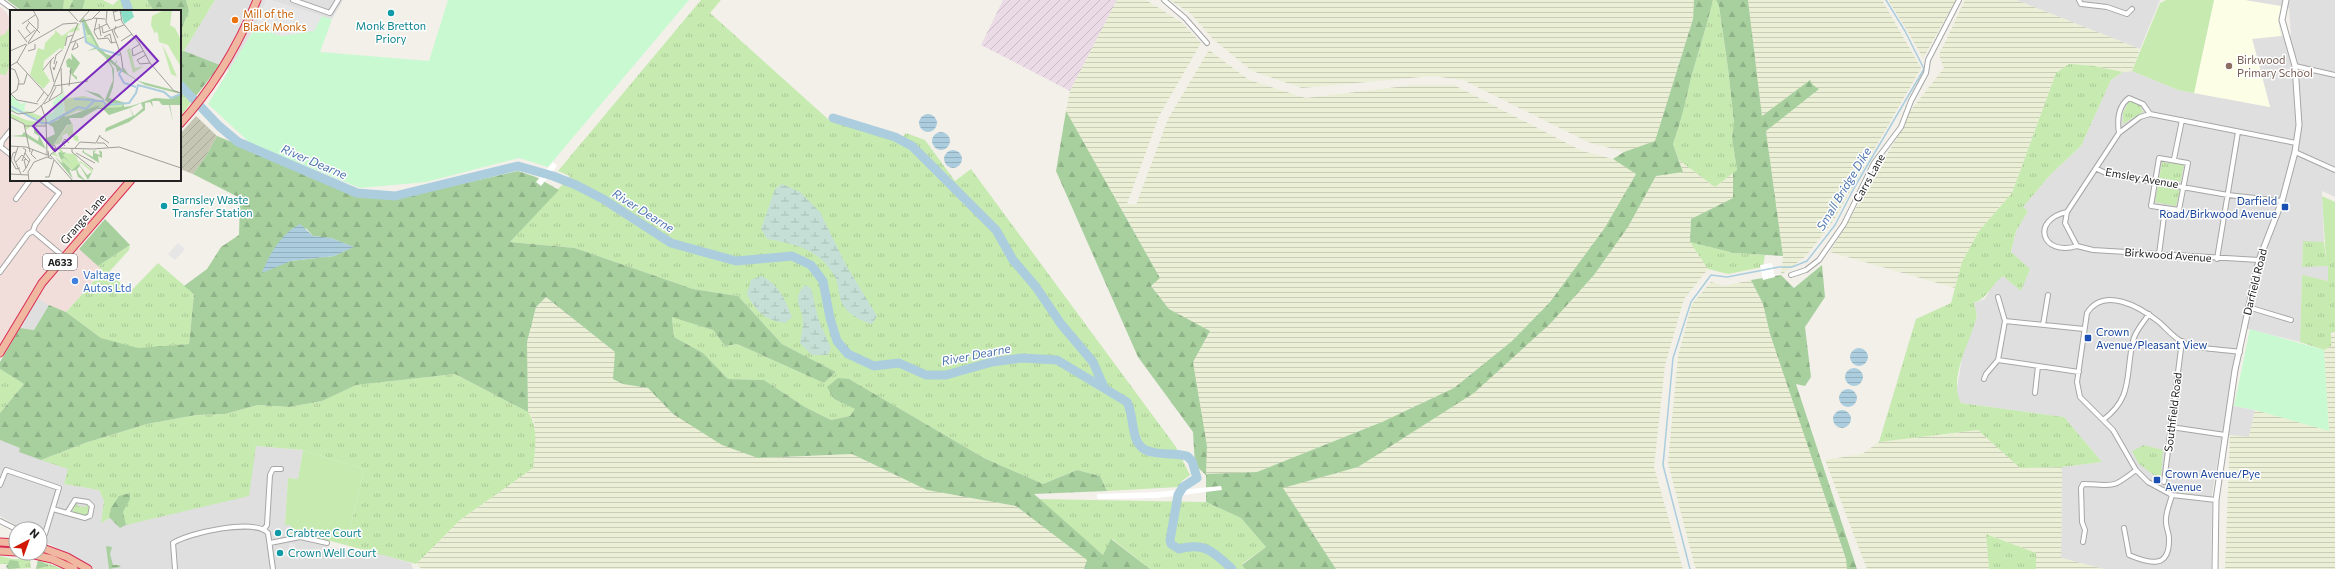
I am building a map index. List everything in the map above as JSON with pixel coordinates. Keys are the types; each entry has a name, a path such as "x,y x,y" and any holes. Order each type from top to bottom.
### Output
{"highway":[{"path":"181,123 204,96 224,67 257,0"},
{"name":"Grange Lane","path":"0,353 42,283 130,181"},
{"path":"48,550 67,557 88,569"},
{"path":"48,559 74,569"}],"street":[{"path":"0,0 14,10"},
{"path":"293,0 330,13 338,0"},
{"path":"1164,0 1185,18 1207,42"},
{"name":"Carrs Lane","path":"1791,275 1806,270 1819,260 1844,224 1874,163 1901,127 1910,101 1926,73 1928,60 1958,0"},
{"name":"Darfield Road","path":"2215,569 2216,500 2234,370 2240,352 2248,307 2259,260 2282,201 2295,152 2299,125 2295,66 2282,20 2286,0"},
{"path":"2080,3 2107,7 2128,14 2132,9"},
{"path":"2295,66 2335,75"},
{"path":"2119,133 2118,116 2122,105 2130,98 2143,104 2150,114 2296,143"},
{"name":"Birkwood Avenue","path":"2150,114 2140,117 2119,133 2097,169 2067,212 2052,218 2044,230 2043,236 2047,242 2062,249 2077,246 2093,250 2217,259 2259,260"},
{"path":"2174,160 2182,120"},
{"path":"10,131 2,141 1,147 10,154"},
{"path":"2217,259 2238,132"},
{"path":"2295,152 2335,170"},
{"path":"2159,158 2188,163 2185,186 2179,210 2151,206 2155,181 2159,158"},
{"name":"Emsley Avenue","path":"2097,169 2108,174 2185,186 2228,195 2282,201"},
{"path":"16,199 29,181"},
{"path":"0,272 28,234 33,231 35,225 59,193 43,181"},
{"path":"2158,254 2165,209"},
{"path":"2067,212 2065,223 2077,246"},
{"path":"33,231 64,257"},
{"path":"2043,324 2048,294"},
{"path":"1984,379 1986,374 1998,360 2005,321 1998,297"},
{"path":"2216,500 2172,495 2148,482 2136,470 2113,430 2080,397 2077,390 2087,313 2091,306 2105,299 2115,300 2133,306 2149,314 2168,333 2182,342 2192,345 2240,352"},
{"path":"2248,307 2291,320"},
{"path":"2103,420 2123,399 2127,391 2133,341 2136,332 2149,314"},
{"path":"2005,321 2084,329"},
{"name":"Southfield Road","path":"2164,482 2182,342"},
{"path":"1998,360 2079,372"},
{"path":"2035,393 2038,366"},
{"path":"2171,427 2225,435"},
{"path":"273,569 270,543 266,531 270,475 273,469 281,469"},
{"path":"0,485 6,470 59,488 48,525"},
{"path":"2083,542 2085,530 2082,522 2081,488 2083,484 2098,484 2107,486 2118,484 2136,470"},
{"path":"2124,528 2129,555 2156,563 2163,561 2167,556 2168,544 2165,522 2172,495"},
{"path":"53,509 85,518 90,516 92,506 88,502 75,500 68,513"},
{"path":"175,569 172,546 173,543 179,540 234,526 266,531"},
{"path":"270,543 300,537 314,542 327,543"}],"shaded area":[{"path":"215,0 266,0 255,28 229,70 184,51"},
{"path":"266,0 322,16 314,31 282,36 255,28"},
{"path":"270,0 343,0 332,19"},
{"path":"1003,0 1117,0 1070,91 981,45"},
{"path":"1117,0 1146,0 1181,22 1201,43 1159,116 1127,204 1136,205 1168,119 1209,50 1249,80 1306,98 1414,85 1454,85 1582,151 1613,159 1636,174 1604,229 1550,302 1512,341 1454,388 1382,422 1257,472 1206,474 1207,446 1193,361 1209,331 1169,309 1151,286 1160,278 1066,111 1070,91"},
{"path":"1170,0 1694,0 1693,19 1655,141 1624,152 1588,142 1463,80 1432,76 1302,88 1252,71 1213,39 1190,13"},
{"path":"1748,0 1882,0 1921,68 1832,223 1806,256 1781,275 1783,256 1766,131 1813,85 1810,80 1762,116"},
{"path":"1888,0 1956,0 1923,58"},
{"path":"1965,0 2016,0 2140,49 2132,71 2123,72 2094,66 2056,73 2012,193 1979,231 1962,262 1955,288 1830,252 1902,129 1907,115 1944,68 1939,55"},
{"path":"2016,0 2160,0 2140,49"},
{"name":"Birkwood Primary School","path":"2214,0 2244,0 2281,6 2278,21 2281,36 2252,39 2270,107 2194,93"},
{"path":"2244,0 2335,0 2335,197 2322,191 2324,242 2303,242 2302,266 2328,266 2328,281 2302,276 2300,342 2240,327 2227,405 2255,410 2249,437 2222,435 2212,494 2211,569 2104,569 2061,558 2062,467 2102,462 2064,417 1961,403 1956,394 1963,352 1977,317 1974,303 1985,299 1993,284 2003,276 2021,290 2011,252 2016,231 2028,211 2023,207 2051,174 2081,146 2111,80 2123,72 2132,71 2178,90 2270,107 2252,38 2291,35 2289,8"},
{"path":"0,7 6,12 10,20 10,181 124,181 72,243 103,270 66,312 49,305 33,295 0,346"},
{"path":"928,114 934,117 937,123 934,129 928,132 922,129 919,123 922,117"},
{"path":"196,116 217,136 206,156 193,174 181,169 181,133"},
{"path":"941,132 947,135 950,141 947,147 941,150 935,147 932,141 935,135"},
{"path":"953,150 959,153 962,159 959,165 953,168 947,165 944,159 947,153"},
{"path":"1679,160 1715,187 1733,173 1733,198 1691,219 1690,242 1708,269 1684,299 1665,365 1654,467 1683,569 1336,569 1283,488 1358,467 1523,348 1550,324 1594,275 1628,227 1656,176 1683,172"},
{"path":"300,224 313,236 331,238 354,247 334,256 291,261 262,273 272,252 282,238"},
{"path":"178,243 185,249 175,260 168,254"},
{"path":"1751,280 1763,304 1770,334 1846,559 1847,569 1697,569 1695,567 1668,463 1678,356 1692,304 1711,282 1725,286"},
{"path":"36,296 49,305 34,330 20,328"},
{"path":"546,297 615,352 623,384 648,388 673,414 758,458 852,454 927,490 1016,506 1088,560 1084,569 422,569 416,564 460,520 533,468 535,451 534,421 528,412 527,342 536,307"},
{"path":"2331,335 2335,335 2335,569 2225,569 2230,435 2249,437 2255,410 2329,430 2324,350 2331,346"},
{"path":"1859,348 1865,351 1868,357 1865,363 1859,366 1853,363 1850,357 1853,351"},
{"path":"1854,368 1860,371 1863,377 1860,383 1854,386 1848,383 1845,377 1848,371"},
{"path":"1848,389 1854,392 1857,398 1854,404 1848,407 1842,404 1839,398 1842,392"},
{"path":"1842,410 1848,413 1851,419 1848,425 1842,428 1836,425 1833,419 1836,413"},
{"path":"1978,430 2020,468 2062,467 2061,558 2104,569 2036,569 2036,553 1986,534 1989,569 1867,569 1825,460 1862,454 1879,442"},
{"path":"0,440 21,448 20,452 69,469 64,484 99,490 104,501 101,523 122,511 170,514 198,507 256,446 303,450 298,479 288,478 285,525 291,525 291,534 298,540 376,557 378,553 411,563 413,569 95,569 48,543 48,521 9,521 0,516"},
{"path":"289,543 295,544 296,555 290,554 285,557 284,550 289,550"}],"green space":[{"path":"7,0 64,0 63,10 21,10"},
{"path":"64,0 73,0 68,10 63,10"},
{"path":"73,0 85,0 82,10 68,10"},
{"path":"85,0 103,0 113,5 118,0 123,0 126,10 82,10"},
{"path":"129,0 147,0 153,10 133,10"},
{"path":"147,0 186,0 189,11 181,31 181,10 153,10"},
{"path":"186,0 215,0 184,51 181,52 181,31 189,11"},
{"path":"266,0 332,19 320,52 429,61 448,0 689,0 548,167 519,158 426,182 360,188 250,143 208,104 255,28"},
{"path":"701,0 721,0 710,13 829,120 898,142 906,133 925,140 955,181 971,169 1176,447 1190,475 1182,481 1178,487 1107,491 1100,476 1077,470 1043,484 984,458 849,379 834,399 856,409 850,416 831,420 805,407 764,380 728,379 703,353 674,337 672,316 713,330 725,346 737,344 824,383 836,372 782,344 738,296 693,289 575,248 510,242 570,176 558,171"},
{"path":"1694,0 1713,0 1673,144 1683,172 1656,176 1628,227 1594,275 1550,324 1474,393 1358,467 1283,488 1336,569 1245,569 1242,565 1266,547 1241,518 1206,502 1206,475 1195,465 1193,432 1138,357 1056,171 1066,111 1160,278 1151,286 1169,309 1210,331 1193,362 1207,446 1206,474 1257,472 1382,422 1454,388 1512,341 1550,302 1604,229 1636,174 1613,159 1624,152 1655,141 1693,19"},
{"path":"1713,0 1716,0 1719,6 1728,68 1734,124 1732,138 1737,170 1715,187 1679,160 1673,144"},
{"path":"1716,0 1748,0 1762,116 1810,80 1813,85 1819,89 1766,131 1783,256 1734,253 1690,242 1691,219 1733,198 1733,173 1737,170 1732,138 1734,123 1728,68 1719,6"},
{"path":"2166,0 2214,0 2194,93 2178,90 2132,71 2160,3"},
{"path":"9,28 10,64 6,75 0,74 0,36 5,34"},
{"path":"184,51 220,65 196,96 181,82 181,52"},
{"path":"2069,64 2094,66 2123,72 2111,80 2081,146 2051,174 2023,207 2028,211 2016,231 2011,252 2030,269 2021,291 2003,276 1983,298 1974,303 1977,317 1961,361 1957,383 1961,403 2064,417 2102,462 2062,467 2020,468 1978,430 1879,442 1916,319 1951,303 1962,262 1979,231 2012,193 2056,73"},
{"path":"181,89 192,101 181,117"},
{"path":"2129,101 2140,105 2143,112 2123,124 2123,113"},
{"path":"217,136 357,193 396,199 518,171 536,177 559,190 510,242 575,248 693,289 738,296 782,344 836,372 824,383 737,344 725,346 713,330 672,317 674,337 703,353 728,379 764,380 805,407 831,420 850,416 855,409 834,399 827,387 838,378 849,379 984,458 1043,484 1077,470 1100,476 1107,491 1034,494 1103,555 1111,539 1150,569 1084,569 1087,560 1016,506 927,490 852,454 758,458 722,445 673,414 648,388 623,384 613,379 615,352 546,297 536,307 527,342 528,412 455,374 356,385 322,401 289,407 258,405 225,414 196,415 147,424 85,443 41,460 19,452 20,448 0,440 0,413 24,384 0,369 0,362 20,328 34,330 49,305 66,312 101,338 138,348 189,344 194,294 184,286 207,269 221,247 239,235 240,198 193,174 206,156","holes":["306,228 313,236 331,238 353,247 334,256 291,261"]},
{"path":"2162,162 2184,165 2181,179 2183,182 2159,178"},
{"path":"782,184 800,192 820,212 846,265 877,316 872,324 859,319 846,310 839,295 835,277 822,260 806,249 788,243 767,239 761,229 775,189"},
{"path":"2158,186 2180,190 2176,206 2155,202"},
{"path":"2322,196 2335,202 2335,259 2326,259"},
{"path":"105,219 130,245 98,266 79,249"},
{"path":"2303,241 2324,242 2326,259 2335,259 2335,332 2331,333 2331,346 2324,350 2300,342 2302,275 2328,281 2328,266 2302,267"},
{"path":"1690,242 1734,253 1765,255 1763,267 1728,274 1708,269"},
{"path":"130,245 129,250 109,272 130,292 158,263 194,294 189,344 138,349 101,338 66,312 103,271 98,266"},
{"path":"1822,265 1825,297 1805,327 1811,377 1805,386 1796,384 1857,569 1847,569 1846,559 1770,334 1763,304 1751,280 1781,275 1794,288"},
{"path":"761,276 772,283 784,298 792,317 785,323 772,320 762,314 754,306 747,294 751,280"},
{"path":"805,285 811,288 818,318 831,348 828,355 812,355 800,343 803,321 798,299 801,290"},
{"path":"2250,329 2324,350 2329,431 2255,410 2234,406"},
{"path":"0,369 24,384 0,413"},
{"path":"455,374 528,412 534,425 535,432 533,468 460,520 416,564 346,545 364,469 303,450 256,446 249,496 126,525 122,511 101,523 104,501 99,490 64,484 68,469 41,460 85,443 147,424 196,415 225,414 258,405 289,407 322,401 355,385"},
{"path":"2144,445 2163,450 2161,478 2159,479 2139,464 2132,451"},
{"path":"303,450 364,469 346,545 299,533 291,534 291,525 285,525 288,478 298,479"},
{"path":"130,493 130,499 123,512 126,525 120,528 109,517 111,508 119,496"},
{"path":"1037,499 1206,502 1241,518 1266,547 1242,564 1245,569 1150,569 1112,539 1103,555"},
{"path":"76,503 78,506 86,507 86,503 88,504 90,510 88,515 84,516 73,512 72,508"},
{"path":"1986,534 2036,553 2036,569 1989,569"},
{"path":"106,546 112,547 110,554 113,565 119,565 121,567 109,569"},
{"path":"0,556 8,558 8,561 30,561 31,568 9,569 8,564 0,564"},
{"path":"9,561 18,561 20,568 8,569 6,567"},
{"path":"38,561 41,561 63,569 36,569"},
{"path":"38,561 48,565 48,566 36,569"}],"pier":[{"path":"553,162 557,166 541,186 536,182"},
{"path":"1772,263 1775,277 1763,280 1760,265"},
{"path":"1221,486 1222,490 1157,498 1098,499 1097,496 1097,494 1157,492"}],"waterway":[{"name":"River Dearne","path":"125,0 129,10"},
{"name":"Small Bridge Dike","path":"1690,569 1663,465 1673,358 1691,302 1711,275 1727,277 1779,267 1792,267 1807,261 1835,225 1854,188 1924,69 1905,31 1886,0"},
{"name":"River Dearne","path":"181,86 219,126 238,142 357,193 395,196 518,166 553,176 576,185 603,199 671,243 736,261 792,256 811,265 823,281 830,318 837,341 848,354 874,366 899,363 926,375 946,375 992,362 1022,358 1057,360 1127,402 1130,409 1136,439 1139,445 1144,449 1156,453 1187,456 1192,461 1197,478 1183,487 1178,495 1170,540 1171,544 1179,549 1196,547 1208,550 1214,553 1232,569"},
{"name":"River Dearne","path":"833,118 895,137 912,146 996,230 1013,260 1036,287 1061,324 1093,362 1104,387"}],"place":[{"name":"Monk Bretton Priory","path":"391,13"},
{"name":"Mill of the Black Monks","path":"235,20"},
{"name":"Birkwood Primary School","path":"2229,66"},
{"name":"Barnsley Waste Transfer Station","path":"164,206"},
{"name":"Darfield Road/Birkwood Avenue","path":"2285,207"},
{"name":"Valtage Autos Ltd","path":"75,281"},
{"name":"Crown Avenue/Pleasant View","path":"2088,338"},
{"name":"Crown Avenue/Pye Avenue","path":"2157,480"},
{"name":"Crabtree Court","path":"278,533"},
{"name":"Crown Well Court","path":"280,553"}]}
